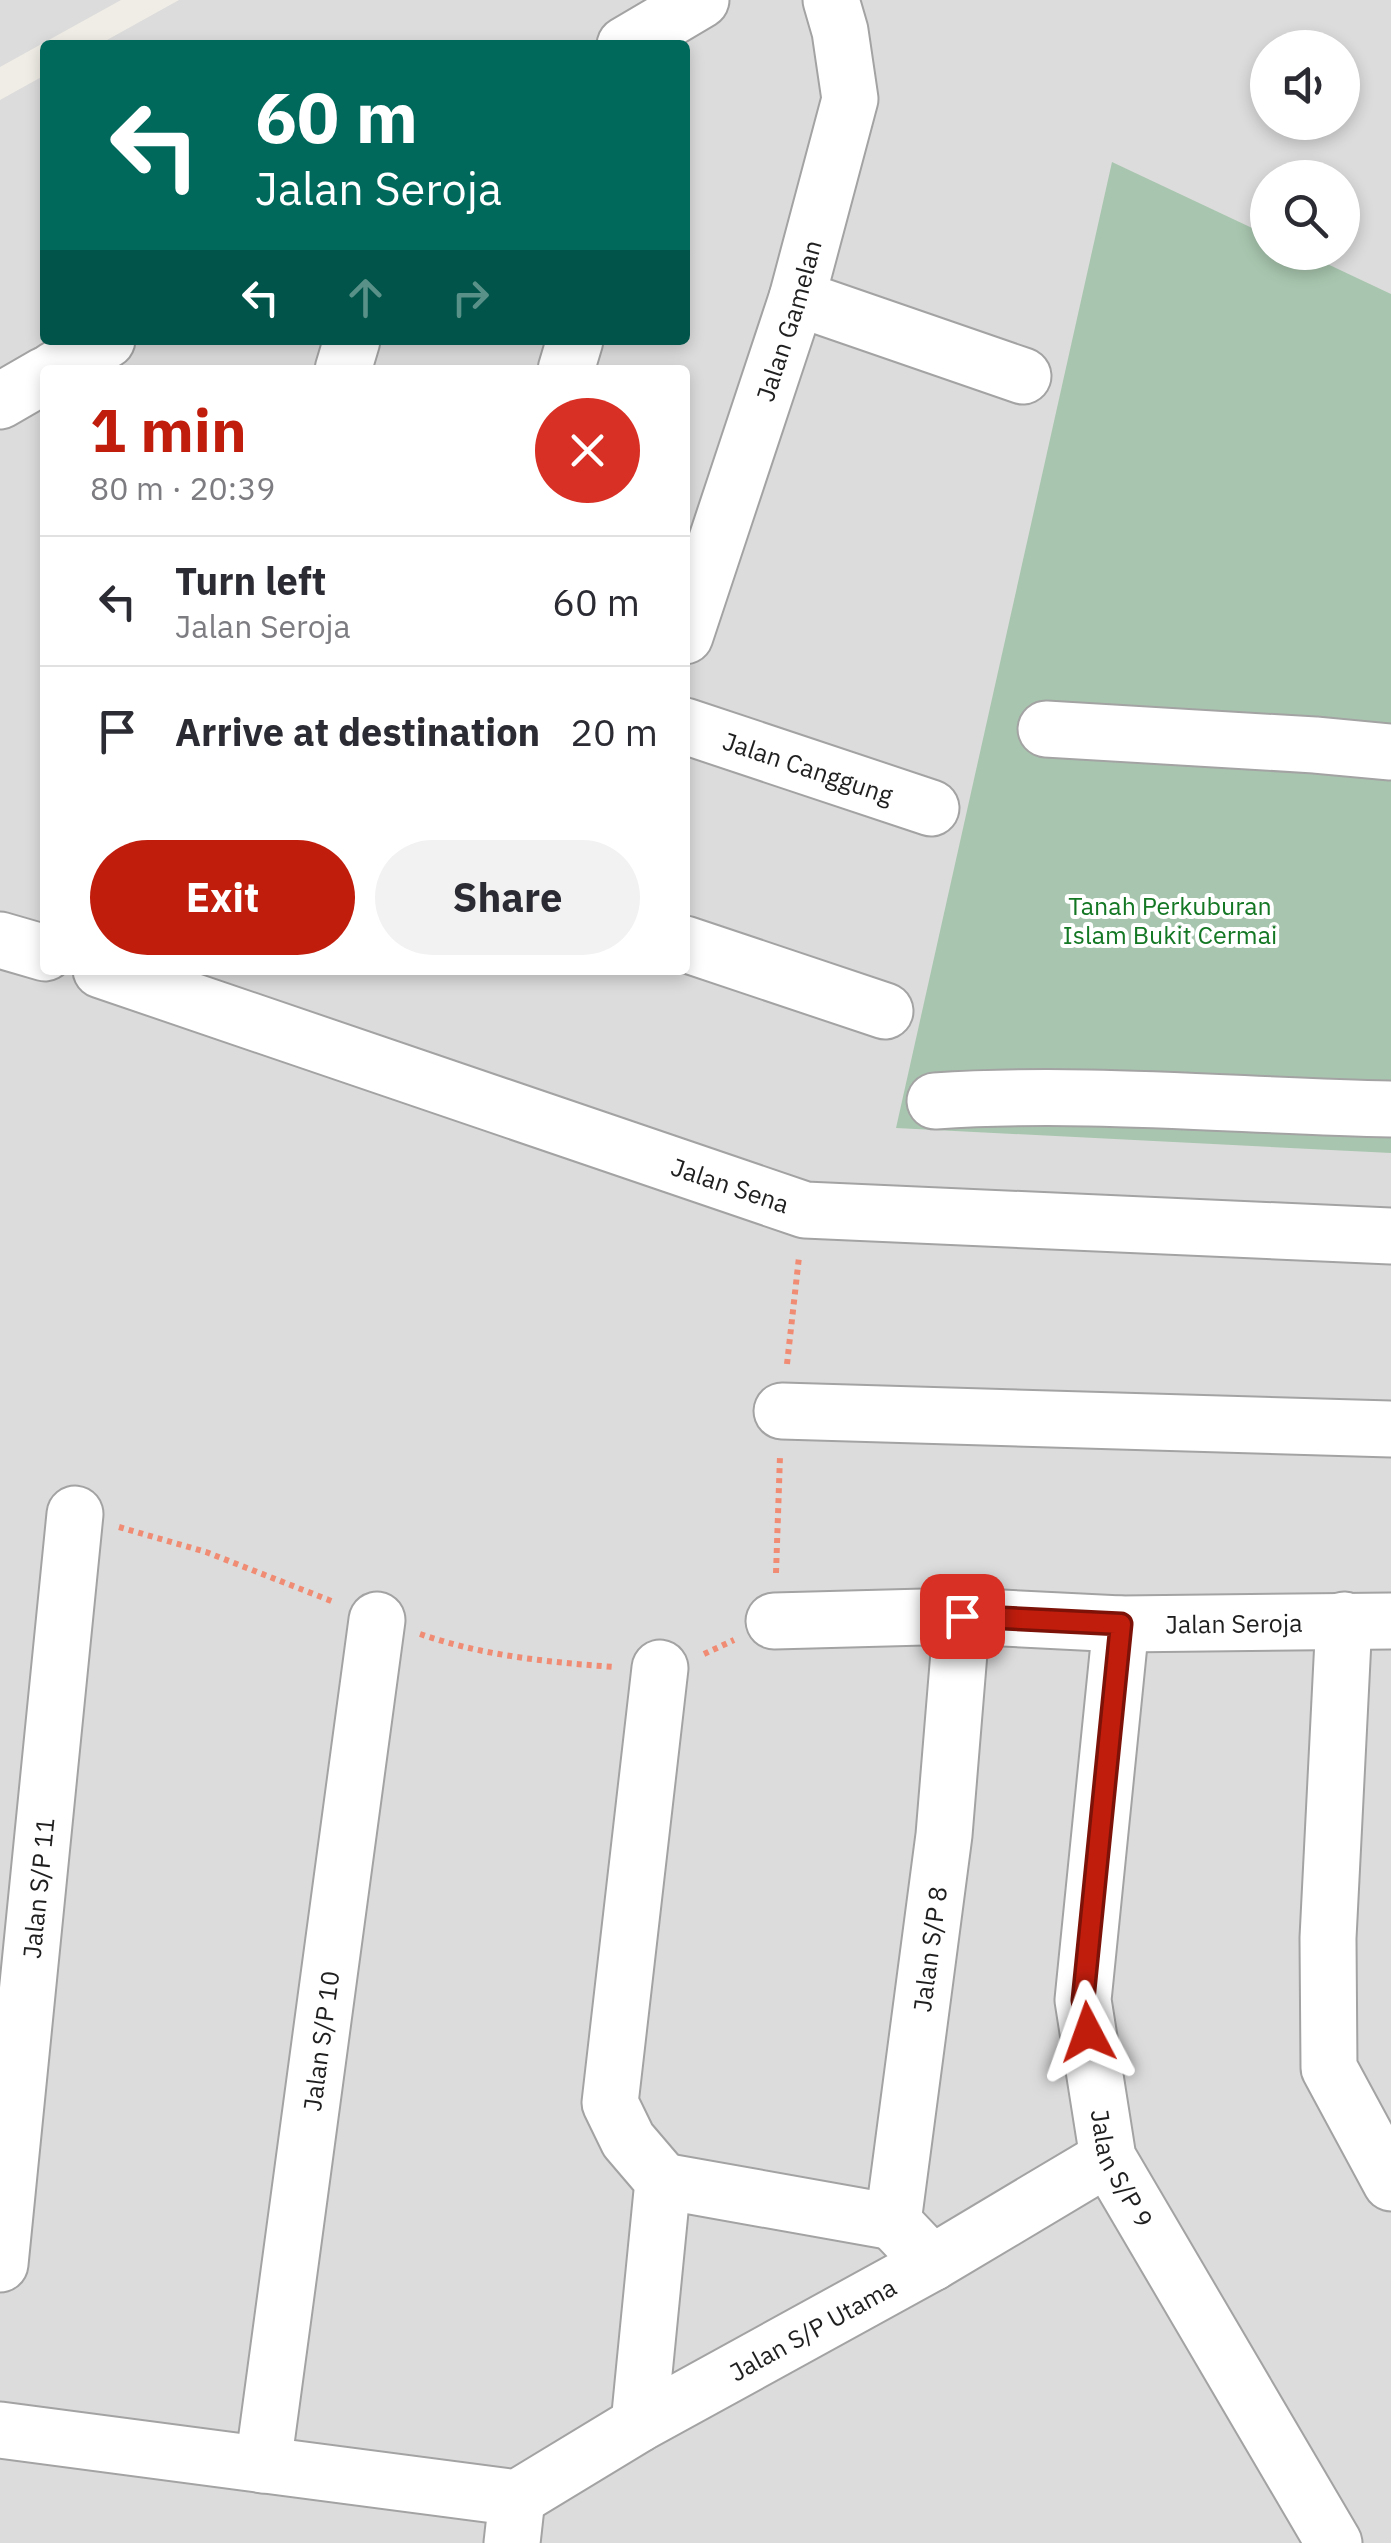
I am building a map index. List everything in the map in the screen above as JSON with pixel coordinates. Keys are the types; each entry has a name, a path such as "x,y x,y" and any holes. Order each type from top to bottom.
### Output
{"street":[{"path":"644,39 702,0"},
{"name":"Jalan Gamelan","path":"690,621 796,298 850,99 831,0"},
{"path":"796,298 1023,376"},
{"path":"63,365 98,345"},
{"path":"0,401 40,379"},
{"name":"Jalan Canggung","path":"690,728 931,808"},
{"path":"1046,730 1391,752"},
{"path":"0,940 40,952"},
{"path":"690,946 885,1011"},
{"name":"Jalan Sena","path":"160,978 804,1210 1391,1236"},
{"path":"935,1101 1183,1099 1295,1108 1391,1110"},
{"path":"782,1410 1391,1429"},
{"name":"Jalan S/P 11","path":"0,2264 75,1514"},
{"name":"Jalan Seroja","path":"774,1621 962,1616 1121,1624 1368,1621"},
{"name":"Jalan S/P 8","path":"893,2222 944,1835 962,1616"},
{"name":"Jalan S/P 10","path":"263,2465 377,1620"},
{"path":"1368,1621 1328,1938 1328,2068 1391,2184"},
{"name":"Jalan S/P 9","path":"1121,1624 1083,2000 1108,2158 1334,2543"},
{"path":"660,1668 610,2103 628,2140 663,2181 893,2222 932,2263"},
{"name":"Jalan S/P Utama","path":"0,2430 263,2465 515,2520 638,2424 932,2263 1108,2158"},
{"path":"638,2424 663,2181"}],"shaded area":[{"path":"0,0 121,0 49,40 40,40 40,45 0,67"},
{"path":"179,0 1391,0 1391,2543 0,2543 0,100 40,78 40,345 690,345 690,40 107,40"}],"green space":[{"name":"Tanah Perkuburan Islam Bukit Cermai","path":"1112,162 1250,227 1250,270 1340,270 1391,294 1391,1153 896,1128"}],"route":[{"path":"962,1616 1121,1624 1083,2000 1088,2032"}]}
